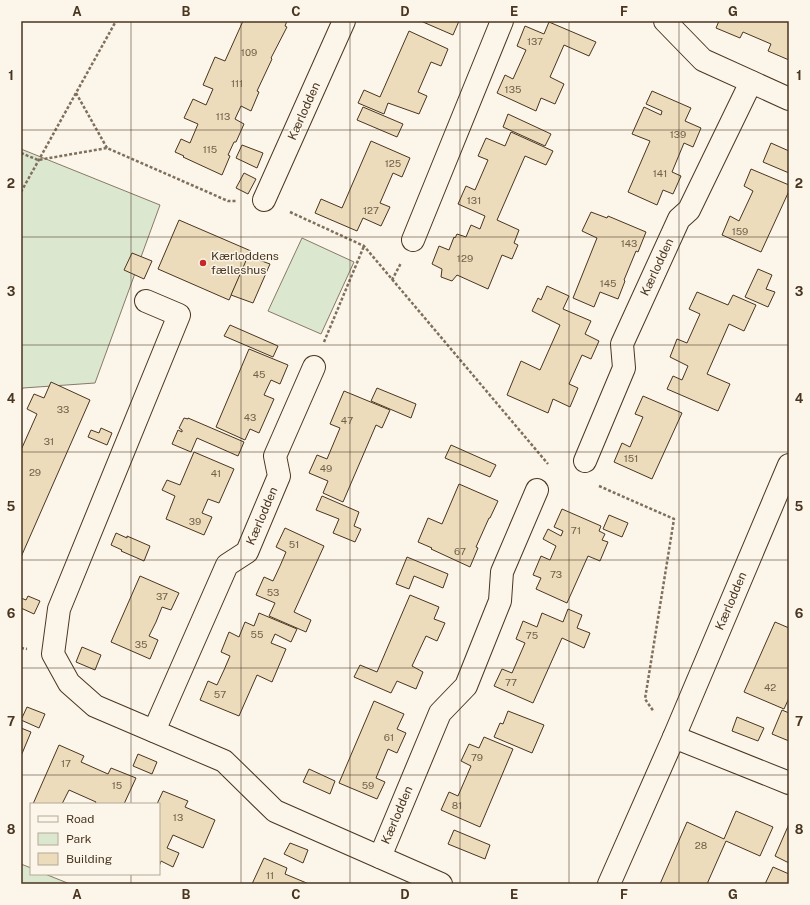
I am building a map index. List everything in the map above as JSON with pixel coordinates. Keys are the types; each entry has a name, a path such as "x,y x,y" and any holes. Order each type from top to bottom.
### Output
{"street":[{"name":"Kærlodden","path":"264,200 344,21"},
{"path":"413,240 502,21"},
{"path":"665,21 703,60 789,99"},
{"name":"Kærlodden","path":"585,461 624,368 622,344 679,219 689,210 751,82"},
{"name":"Kærlodden","path":"146,302 179,315 59,608 53,654 69,683 96,706 224,761 275,811 441,884"},
{"name":"Kærlodden","path":"154,731 227,565 247,552 279,476 276,456 314,367"},
{"name":"Kærlodden","path":"609,884 674,737 789,466"},
{"name":"Kærlodden","path":"380,857 440,713 466,686 500,601 502,572 537,490"},
{"path":"674,737 789,783"}],"path":[{"path":"21,192 116,21"},
{"path":"76,93 106,148"},
{"path":"21,153 38,160 106,148 228,201 264,200 364,246 548,463 554,466"},
{"path":"314,367 364,246"},
{"path":"599,486 674,519 645,699 674,737"}],"green space":[{"path":"21,149 160,205 95,383 23,388 21,391"},
{"path":"302,238 354,262 321,334 268,311"},
{"path":"21,864 30,868 30,875 48,875 70,884 21,884"}],"building":[{"path":"243,21 287,21 285,26 287,27 271,58 272,59 257,91 259,92 251,111 241,106 235,119 244,124 228,155 230,156 222,175 175,152 181,139 190,143 198,124 184,118 193,99 206,105 213,89 203,85 215,57 225,61"},
{"path":"459,21 453,35 423,22"},
{"path":"719,21 789,21 789,60 768,51 771,44 743,32 740,38 716,28"},
{"path":"549,22 596,42 589,56 564,45 550,77 564,84 555,104 541,98 536,111 497,93 505,75 513,79 526,50 517,46 525,26 544,34"},
{"path":"409,31 448,49 441,66 431,62 418,92 427,96 419,114 388,103 384,114 358,103 364,90 380,97"},
{"path":"652,91 691,108 685,121 701,128 693,147 684,143 672,172 681,176 673,194 663,190 657,205 628,192 650,141 632,134 644,107 661,115 662,111 646,104"},
{"path":"363,107 403,124 397,137 357,120"},
{"path":"508,114 551,134 545,146 503,127"},
{"path":"511,132 553,151 546,165 525,156 497,220 519,230 514,243 518,245 512,259 502,255 488,289 457,275 452,281 441,277 442,269 432,264 439,246 449,250 454,237 455,238 457,234 466,237 471,225 480,229 485,216 458,204 466,186 475,190 488,160 478,156 486,138 505,146"},
{"path":"371,141 410,158 402,177 393,173 380,203 390,207 381,226 363,218 357,231 315,213 321,199 342,208"},
{"path":"771,143 789,151 789,173 763,162"},
{"path":"242,145 263,153 257,168 236,158"},
{"path":"751,169 789,185 789,191 761,252 722,235 730,216 739,221 753,191 744,186"},
{"path":"244,173 256,179 248,194 236,188"},
{"path":"591,212 607,218 608,216 646,232 638,252 636,251 618,299 600,292 594,307 573,298 597,238 582,231"},
{"name":"Kærloddens fælleshus","path":"179,220 251,251 229,300 158,269"},
{"path":"132,253 152,261 144,279 124,270"},
{"path":"248,256 270,264 253,303 231,295"},
{"path":"758,269 772,275 766,289 775,292 768,307 745,297"},
{"path":"547,286 569,296 563,309 591,321 585,334 599,341 591,359 582,355 569,384 578,388 570,407 553,399 548,413 507,395 521,361 540,370 560,325 532,311 538,298 541,300"},
{"path":"697,292 728,305 733,295 756,305 744,331 729,324 707,374 730,384 718,411 667,389 673,376 682,380 688,366 670,357 677,339 687,343 700,314 689,309"},
{"path":"230,325 278,346 273,357 224,336"},
{"path":"249,349 288,365 280,384 271,380 264,395 274,399 259,433 250,429 245,440 216,427"},
{"path":"51,382 90,400 21,557 21,450 37,414 27,409 34,394 44,398"},
{"path":"377,388 416,404 411,418 371,401"},
{"path":"344,391 390,410 382,428 376,425 343,502 323,493 328,481 309,473 317,455 327,459 340,428 330,424"},
{"path":"643,396 682,413 652,479 614,462 622,443 630,447 643,417 635,414"},
{"path":"184,418 188,418 244,442 238,456 197,438 191,452 172,444 178,430 182,432 179,428"},
{"path":"101,428 112,433 107,445 88,437 91,430 99,433"},
{"path":"451,445 496,465 490,477 445,458"},
{"path":"194,452 234,469 219,503 208,499 202,513 212,517 204,535 166,519 175,496 162,490 167,480 180,485"},
{"path":"459,484 498,501 476,547 478,548 470,567 418,542 428,518 442,524"},
{"path":"322,496 359,512 354,526 361,529 355,542 333,533 339,519 316,510"},
{"path":"562,509 601,526 599,531 605,534 602,540 608,542 600,561 588,556 567,603 536,589 541,578 533,575 541,556 550,560 556,546 543,539 548,529 561,536 563,531 554,527"},
{"path":"609,515 628,523 622,537 603,529"},
{"path":"285,528 324,546 294,612 311,620 306,632 269,616 275,603 256,595 264,577 273,581 280,566 286,552 276,547"},
{"path":"116,533 150,546 144,561 111,545"},
{"path":"407,557 448,574 443,588 414,576 409,589 396,584"},
{"path":"140,576 179,593 171,610 162,607 149,636 158,640 150,659 111,642"},
{"path":"410,595 439,607 434,619 445,623 437,641 426,636 412,666 423,672 416,689 397,681 391,693 354,677 360,665 377,672"},
{"path":"28,596 40,601 34,614 21,608 21,598 26,600"},
{"path":"568,609 582,615 577,628 590,633 584,648 562,638 533,703 494,686 502,669 512,673 525,643 516,639 523,621 537,627 542,613 563,622"},
{"path":"259,613 297,629 291,642 275,634 271,643 286,649 272,682 257,675 239,716 200,700 208,681 217,685 230,656 221,652 229,632 239,637 245,622 254,626"},
{"path":"775,622 789,628 789,698 784,709 744,692"},
{"path":"82,647 101,655 95,670 76,662"},
{"path":"374,701 404,714 397,729 406,733 397,753 388,749 376,778 385,782 377,799 339,783"},
{"path":"27,707 45,714 39,728 21,720"},
{"path":"782,710 789,713 789,741 772,734"},
{"path":"508,711 544,725 532,753 494,737 500,723 503,724"},
{"path":"737,717 764,728 758,741 732,731"},
{"path":"21,728 31,732 21,756"},
{"path":"484,737 513,749 480,827 441,810 449,792 458,796 471,766 461,761 469,744 479,748"},
{"path":"59,745 84,756 81,762 108,774 111,768 136,778 124,803 96,803 69,790 62,803 33,803"},
{"path":"138,754 157,762 152,774 133,766"},
{"path":"309,769 335,781 330,794 303,782"},
{"path":"163,791 188,801 185,807 215,820 203,848 173,835 167,848 179,853 173,867 161,861 160,864 160,803 157,803"},
{"path":"736,811 773,827 760,856 726,841 707,884 660,884 687,822 724,839"},
{"path":"789,824 789,863 775,856"},
{"path":"454,830 490,845 485,859 448,844"},
{"path":"290,843 308,850 303,863 284,854"},
{"path":"264,858 287,868 285,874 309,884 252,884"},
{"path":"773,867 789,874 789,884 765,884"}],"place":[{"name":"Kærloddens fælleshus","path":"203,263"}]}
